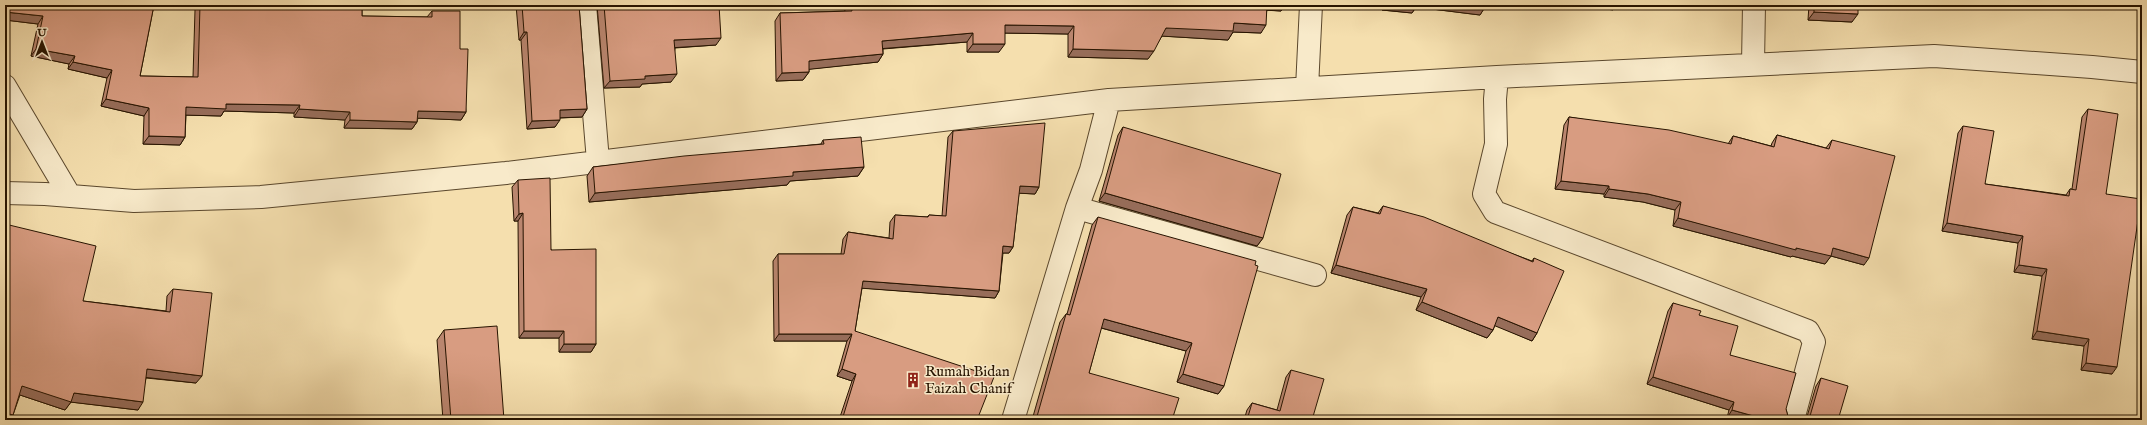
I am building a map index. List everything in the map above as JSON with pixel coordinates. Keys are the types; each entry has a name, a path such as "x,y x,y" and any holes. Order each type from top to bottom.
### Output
{"street":[{"path":"585,5 598,161"},
{"path":"1307,88 1311,5"},
{"path":"1753,64 1754,5"},
{"path":"5,193 45,194 134,201 261,197 506,173 1109,100 1497,77 1934,56 2092,66 2142,72"},
{"path":"1497,77 1494,99 1496,144 1484,194 1495,212 1808,331 1814,342 1793,420"},
{"path":"5,86 70,196"},
{"path":"1013,420 1077,208 1091,170 1109,100"},
{"path":"1077,208 1315,275"}],"building":[{"path":"5,5 154,5 140,76 198,77 200,5 316,8 316,5 362,5 362,16 432,17 432,11 460,11 460,49 468,49 466,112 418,111 417,122 350,120 350,112 299,109 300,105 226,104 226,109 186,107 185,137 149,136 149,108 106,99 112,70 73,62 75,56 36,49 43,16 5,12"},
{"path":"522,5 579,5 587,109 560,110 560,120 532,121 527,32 524,32"},
{"path":"604,5 719,5 721,38 674,40 677,74 645,76 645,79 610,81"},
{"path":"851,5 1267,5 1266,25 1234,23 1233,31 1166,28 1154,51 1073,49 1074,26 1005,25 1005,44 973,44 973,33 882,41 883,54 809,61 809,72 782,73 780,13 852,11"},
{"path":"1468,5 1485,5 1485,7"},
{"path":"1814,5 1858,5 1858,14 1814,12"},
{"path":"2088,109 2118,114 2106,194 2141,199 2117,367 2086,363 2089,339 2037,331 2047,269 2019,265 2023,236 1947,223 1963,126 1994,131 1985,184 2069,196 2070,189 2076,190"},
{"path":"1569,117 1669,130 1731,144 1733,136 1774,147 1777,135 1829,149 1832,140 1895,156 1869,258 1833,248 1831,256 1796,248 1796,250 1678,218 1681,202 1648,194 1609,189 1609,186 1561,181"},
{"path":"1045,123 1039,187 1020,186 1013,247 1003,246 999,291 863,281 855,331 994,377 977,420 842,420 856,374 842,369 852,334 779,334 778,254 844,254 848,232 893,239 895,215 928,217 929,215 946,216 953,131"},
{"path":"1123,127 1281,174 1263,238 1105,193"},
{"path":"861,137 864,167 793,172 793,176 595,193 593,167 684,156 824,144 823,140"},
{"path":"550,178 551,250 596,249 596,344 564,344 564,331 524,331 523,213 519,214 518,180"},
{"path":"1383,206 1424,217 1533,262 1534,258 1564,271 1537,333 1498,317 1493,330 1422,302 1427,289 1336,265 1353,207 1380,214"},
{"path":"1098,217 1256,261 1255,265 1258,266 1224,386 1183,374 1192,343 1104,319 1089,373 1179,398 1172,420 1036,420 1066,314 1070,315"},
{"path":"5,224 96,246 83,301 170,312 173,289 212,293 202,376 147,369 143,402 74,393 71,402 22,386 13,415 5,413"},
{"path":"1673,303 1701,311 1699,315 1738,326 1730,355 1796,373 1786,409 1789,420 1768,420 1732,410 1734,402 1653,377"},
{"path":"497,326 504,420 451,420 444,330"},
{"path":"1291,370 1324,379 1312,420 1247,420 1252,403 1280,411"},
{"path":"1821,378 1848,386 1838,420 1806,420 1810,416"}],"place":[{"name":"Rumah Bidan Faizah Chanif","path":"913,380"}]}
